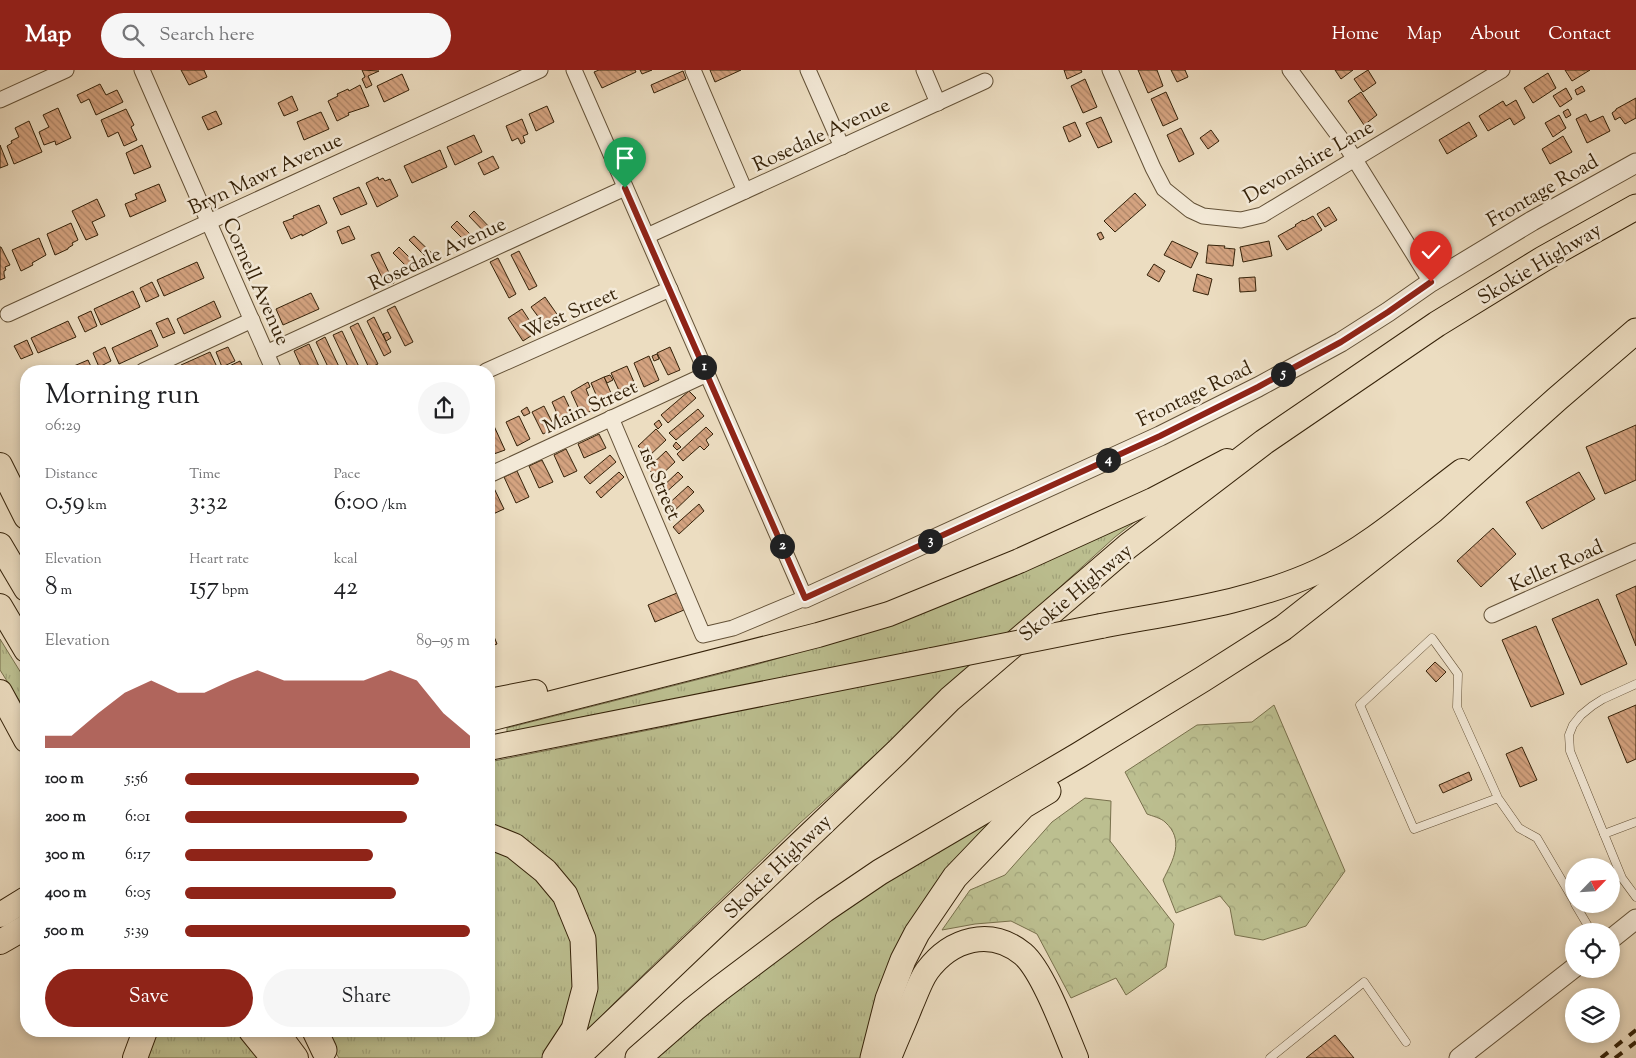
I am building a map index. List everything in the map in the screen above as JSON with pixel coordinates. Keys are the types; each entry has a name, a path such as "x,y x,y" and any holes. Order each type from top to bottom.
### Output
{"highway":[{"name":"Skokie Highway","path":"576,1058 897,752 950,699 1128,546 1264,442 1438,324 1543,259 1636,206"},
{"path":"873,1058 888,999 903,960 917,933 955,878 1024,806 1202,692 1432,511 1557,399 1636,332"},
{"path":"638,1058 719,989 824,910 880,872 1079,755 1283,628"},
{"path":"495,838 514,846 545,871 565,896 583,939 585,988 574,1029 555,1058"}],"main road":[{"path":"495,747 1234,600 1273,590 1320,570 1366,544 1557,399"},
{"path":"495,717 826,633 889,614 1019,561 1153,500 1264,442"},
{"path":"0,458 20,491"},
{"path":"0,465 20,505"},
{"path":"0,544 20,578"},
{"path":"0,606 20,640"},
{"path":"495,701 626,674 678,671"},
{"path":"0,688 20,719"},
{"path":"0,692 20,729"},
{"path":"0,915 20,903"},
{"path":"0,942 20,930"},
{"path":"889,1058 927,971 949,949 979,938 1000,940 1023,954 1040,976 1076,1058"},
{"path":"135,1058 143,1037"},
{"path":"256,1037 273,1058"},
{"path":"280,1037 296,1058"}],"street":[{"path":"0,100 66,70"},
{"name":"Cornell Avenue","path":"142,70 271,365"},
{"name":"Bryn Mawr Avenue","path":"8,314 540,70"},
{"path":"574,70 805,598"},
{"path":"693,70 745,191"},
{"path":"808,70 842,147"},
{"path":"924,70 938,103"},
{"name":"Devonshire Lane","path":"1110,70 1164,189 1183,205 1203,216 1241,220 1262,215 1502,70"},
{"path":"1290,70 1354,158 1431,282"},
{"name":"Rosedale Avenue","path":"646,236 985,81"},
{"name":"Frontage Road","path":"805,598 1160,436 1249,392 1341,342 1431,282 1532,221 1636,163"},
{"name":"Rosedale Avenue","path":"266,353 625,188"},
{"name":"West Street","path":"495,367 670,289"},
{"path":"156,365 252,320"},
{"name":"Main Street","path":"495,472 707,374"},
{"name":"1st Street","path":"611,418 703,635 733,628 805,598"},
{"name":"Keller Road","path":"1492,615 1636,552"},
{"path":"1620,932 1636,919"},
{"path":"1459,1058 1565,975"}],"lane":[{"path":"1498,798 1414,829 1360,704 1432,638 1458,674 1457,707 1498,798 1519,828 1537,838 1565,887"},
{"path":"1636,684 1592,706 1573,725 1570,735 1570,751 1622,878 1636,897"},
{"path":"1604,834 1636,822"},
{"path":"1270,1058 1364,982 1406,1042"}],"green space":[{"path":"1137,520 1115,537 800,823 614,1003 562,1058 587,926 495,833 495,761 674,725 810,695 872,664 587,716 507,733 507,728 793,654"},
{"path":"0,639 20,671 20,702 0,670"},
{"path":"1274,705 1345,871 1306,926 1263,940 1235,935 1230,908 1220,896 1176,913 1163,880 1173,858 1176,843 1175,836 1163,821 1147,814 1125,772 1197,725 1252,722"},
{"path":"1018,798 975,840 865,1058 649,1058 796,940"},
{"path":"1085,798 1111,801 1110,841 1174,924 1166,967 1126,995 1116,978 1071,998 1037,934 1011,921 975,924 942,930 970,890 1005,875 1052,822"},
{"path":"495,843 520,857 570,921 577,996 545,1058 339,1058 326,1037 495,1037"},
{"path":"150,1037 247,1037 263,1058 145,1058"}],"building":[{"path":"181,70 204,70 207,77 189,85"},
{"path":"362,70 379,71 368,76 372,85 366,88 362,79 365,77"},
{"path":"599,70 635,70 636,72 602,88 594,72"},
{"path":"640,70 652,70 642,74"},
{"path":"710,70 741,70 715,82"},
{"path":"1064,70 1081,70 1082,72 1067,79"},
{"path":"1138,70 1157,70 1163,86 1148,93"},
{"path":"1171,70 1185,70 1188,77 1177,82"},
{"path":"1335,70 1353,70 1341,79"},
{"path":"1368,70 1376,83 1363,92 1354,79"},
{"path":"1565,70 1590,70 1572,81"},
{"path":"683,71 686,79 654,93 651,85"},
{"path":"1548,73 1556,88 1533,103 1524,88"},
{"path":"402,74 409,90 384,102 377,86"},
{"path":"1085,79 1097,107 1083,113 1071,86"},
{"path":"100,84 106,95 117,90 123,102 96,115 89,99 81,103 77,95"},
{"path":"360,85 369,106 348,113 349,115 337,121 328,101 338,96 337,94 348,89 349,91"},
{"path":"1582,86 1585,91 1577,95 1575,90"},
{"path":"1566,88 1572,99 1560,107 1553,96"},
{"path":"1166,92 1178,119 1163,126 1151,99"},
{"path":"1361,92 1377,115 1364,125 1348,101"},
{"path":"292,96 298,110 284,116 278,103"},
{"path":"1636,98 1636,118 1625,124 1620,117 1615,120 1612,113"},
{"path":"1516,100 1525,118 1514,125 1510,118 1488,131 1479,116 1503,101 1506,106"},
{"path":"547,106 554,122 536,131 529,114"},
{"path":"58,108 71,138 56,145 55,141 44,145 39,132 49,127 43,115"},
{"path":"126,109 134,125 131,127 137,140 124,146 118,132 108,137 101,120"},
{"path":"1568,109 1571,115 1566,118 1563,112"},
{"path":"216,111 222,124 208,130 202,117"},
{"path":"321,112 329,129 304,140 297,122"},
{"path":"1586,114 1590,122 1603,116 1610,131 1587,143 1576,119"},
{"path":"1559,115 1566,128 1553,137 1545,123"},
{"path":"1101,117 1112,142 1098,148 1086,123"},
{"path":"522,119 528,134 523,136 525,142 521,144 518,138 512,141 506,126"},
{"path":"29,121 42,152 14,164 7,146 12,143 11,141 19,137 15,128"},
{"path":"1075,122 1081,136 1069,142 1063,127"},
{"path":"1469,122 1477,136 1447,154 1439,140"},
{"path":"1181,128 1194,154 1179,162 1167,135"},
{"path":"1211,130 1219,141 1208,149 1200,138"},
{"path":"474,135 482,152 455,165 447,147"},
{"path":"1563,136 1572,152 1550,164 1542,149"},
{"path":"0,145 8,165 0,168"},
{"path":"142,145 151,167 134,174 126,153"},
{"path":"440,150 447,167 412,183 404,166"},
{"path":"493,156 499,168 484,175 478,163"},
{"path":"378,177 379,180 383,178 385,181 390,179 398,196 377,207 366,183"},
{"path":"159,184 166,201 130,217 125,204 137,199 135,194"},
{"path":"359,187 367,204 341,215 333,198"},
{"path":"1135,193 1146,205 1115,232 1104,221"},
{"path":"97,199 105,216 92,222 98,235 86,240 72,211"},
{"path":"319,205 327,223 302,236 302,234 291,239 283,222"},
{"path":"1329,207 1337,220 1325,227 1317,214"},
{"path":"474,211 495,233 490,238 469,216"},
{"path":"1313,216 1322,230 1287,250 1278,236"},
{"path":"457,221 477,241 471,247 451,227"},
{"path":"71,223 78,240 72,243 73,245 68,249 55,255 47,234"},
{"path":"349,226 355,239 342,244 337,231"},
{"path":"1101,232 1104,238 1100,240 1097,234"},
{"path":"414,236 438,259 433,264 409,240"},
{"path":"39,238 46,255 21,271 12,250"},
{"path":"1172,241 1198,253 1191,268 1164,255"},
{"path":"1269,241 1272,256 1243,262 1240,247"},
{"path":"1208,245 1225,246 1224,248 1235,249 1233,266 1206,263"},
{"path":"0,247 10,265 5,267 5,278 0,280"},
{"path":"399,247 420,268 414,274 393,253"},
{"path":"519,251 537,286 529,290 511,255"},
{"path":"379,252 394,283 386,286 371,255"},
{"path":"498,258 516,294 509,298 490,262"},
{"path":"197,262 204,278 164,296 157,280"},
{"path":"1154,264 1165,271 1159,282 1147,275"},
{"path":"1197,274 1212,279 1208,295 1193,291"},
{"path":"1255,277 1256,291 1240,292 1239,278"},
{"path":"152,282 159,296 146,302 140,288"},
{"path":"133,291 140,307 101,325 94,309"},
{"path":"311,293 319,309 283,325 276,309"},
{"path":"545,297 561,320 548,330 531,307"},
{"path":"214,301 221,317 184,334 177,319"},
{"path":"395,306 413,342 405,346 387,310"},
{"path":"522,309 537,332 523,341 508,318"},
{"path":"91,311 97,326 85,332 78,317"},
{"path":"374,317 391,352 384,356 367,321"},
{"path":"168,318 175,333 163,338 156,323"},
{"path":"68,321 76,337 38,353 31,338"},
{"path":"358,323 378,364 368,365 350,327"},
{"path":"151,330 158,346 119,364 112,348"},
{"path":"342,331 358,365 347,365 333,335"},
{"path":"388,332 391,338 386,341 383,334"},
{"path":"325,337 338,365 327,365 316,342"},
{"path":"27,340 33,354 21,359 14,346"},
{"path":"309,344 318,365 300,365 294,351"},
{"path":"105,347 111,361 98,365 93,353"},
{"path":"228,347 235,361 221,365 216,352"},
{"path":"670,347 680,370 668,375 657,353"},
{"path":"210,352 216,365 181,365"},
{"path":"657,354 659,359 654,361 652,356"},
{"path":"649,356 659,380 644,387 634,363"},
{"path":"88,360 90,365 76,365"},
{"path":"240,361 242,365 231,365"},
{"path":"627,366 637,389 622,397 611,373"},
{"path":"610,375 613,380 607,383 604,377"},
{"path":"604,377 614,400 601,406 591,383"},
{"path":"588,382 590,387 586,389 594,409 582,416 571,392"},
{"path":"689,391 696,398 668,423 661,415"},
{"path":"564,396 575,419 562,425 552,402"},
{"path":"544,406 555,428 543,434 532,412"},
{"path":"527,407 530,413 524,416 521,411"},
{"path":"698,409 704,416 676,440 669,433"},
{"path":"519,416 530,439 517,446 506,422"},
{"path":"659,420 662,425 658,429 654,424"},
{"path":"1636,425 1636,480 1605,494 1586,447"},
{"path":"706,427 713,434 706,440 709,445 704,450 700,446 683,461 677,454"},
{"path":"495,428 505,450 495,454"},
{"path":"656,429 666,440 648,457 638,446"},
{"path":"599,434 606,448 584,458 578,444"},
{"path":"676,442 681,447 677,450 673,446"},
{"path":"566,449 577,471 564,477 554,455"},
{"path":"666,451 675,462 657,479 648,468"},
{"path":"610,455 616,462 590,484 584,477"},
{"path":"542,460 553,482 539,488 529,466"},
{"path":"517,471 529,497 516,503 504,477"},
{"path":"619,472 624,477 601,498 596,492"},
{"path":"678,472 683,477 663,495 659,490"},
{"path":"1579,472 1595,499 1542,529 1526,502"},
{"path":"688,486 694,492 671,514 665,507"},
{"path":"495,490 504,509 495,513"},
{"path":"699,504 704,511 679,534 673,527"},
{"path":"1493,528 1516,554 1481,587 1457,561"},
{"path":"1636,586 1636,646 1616,595"},
{"path":"677,593 684,610 655,622 648,605"},
{"path":"1598,599 1627,664 1581,685 1552,619"},
{"path":"1536,626 1564,694 1531,707 1502,640"},
{"path":"1435,662 1446,672 1436,682 1426,671"},
{"path":"1636,705 1636,759 1627,763 1608,717"},
{"path":"1522,747 1537,780 1520,787 1506,754"},
{"path":"1469,772 1472,780 1443,793 1439,785"},
{"path":"1335,1035 1354,1058 1306,1058"}],"railway":[{"path":"1601,1058 1636,1030"},
{"path":"1615,1058 1636,1042"}],"route":[{"path":"625,188 805,598 1160,436 1258,387 1341,342 1431,282"}]}
